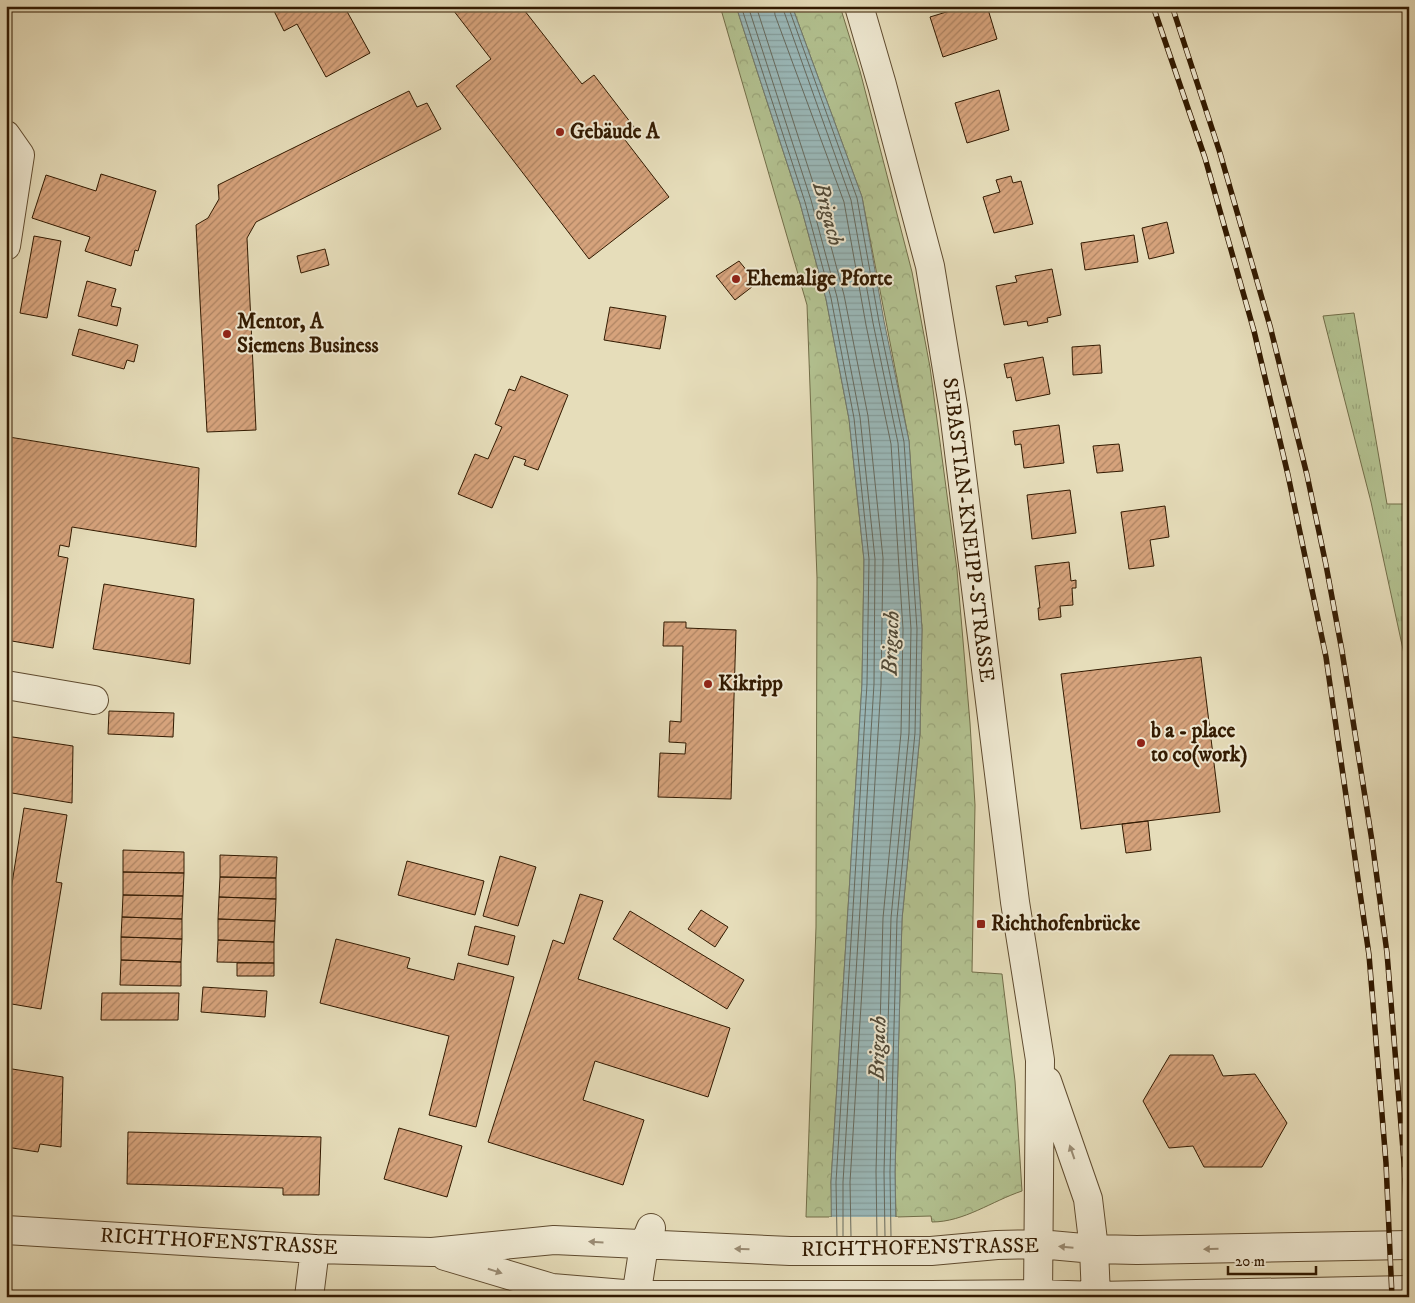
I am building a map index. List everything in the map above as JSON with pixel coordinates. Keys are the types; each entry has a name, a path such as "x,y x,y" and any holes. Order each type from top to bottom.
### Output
{"street":[{"name":"SEBASTIAN-KNEIPP-STRASSE","path":"859,6 930,266 954,412 1015,902 1040,1060 1038,1295"},
{"path":"6,135 20,155 6,246"},
{"path":"6,685 94,700"},
{"name":"SEBASTIAN-KNEIPP-STRASSE","path":"1040,1060 1088,1199 1094,1249 1096,1296"},
{"name":"RICHTHOFENSTRASSE","path":"6,1230 315,1249 432,1252 554,1240 648,1236 790,1251 931,1251 997,1245 1039,1244 1094,1249 1137,1250 1409,1244"},
{"path":"636,1296 648,1236"},
{"path":"309,1297 315,1249"},
{"name":"RICHTHOFENSTRASSE","path":"432,1252 552,1288 636,1296 1096,1296 1409,1290"}],"green space":[{"path":"720,6 736,6 800,203 826,299 849,419 864,560 862,684 831,1182 832,1217 806,1217 816,927 817,578 807,305"},
{"path":"792,6 840,6 860,71 912,272 930,367 957,570 975,805 972,972 1002,974 1015,1081 1022,1191 967,1215 944,1221 932,1222 931,1216 896,1217 895,1172 902,919 920,734 922,629 909,441 862,197"},
{"path":"1354,313 1387,504 1409,504 1409,677 1371,502 1323,316"}],"water":[{"name":"Brigach","path":"736,6 792,6 862,197 884,321 909,441 922,629 920,734 902,919 895,1172 897,1297 832,1297 831,1182 862,684 864,560 849,419 826,299 800,203"}],"pier":[{"path":"829,1217 898,1217 899,1297 830,1297"}],"building":[{"path":"344,6 370,53 326,77 297,24 284,31 272,7"},
{"name":"Gebäude A","path":"450,6 521,6 582,84 594,75 634,127 622,136 669,197 589,259 456,86 491,59"},
{"path":"966,6 987,6 997,39 943,57 930,17"},
{"path":"1404,6 1409,6 1409,115 1404,114"},
{"path":"999,90 1009,130 967,143 955,103"},
{"name":"Mentor, A Siemens Business","path":"409,91 417,107 427,103 441,129 256,222 247,238 256,430 207,432 196,225 208,218 219,199 218,185"},
{"path":"101,174 156,191 138,251 135,250 131,266 85,251 90,237 32,218 46,175 96,191"},
{"path":"1011,176 1013,183 1021,181 1033,224 994,233 983,197 1000,192 996,180"},
{"path":"1167,222 1174,253 1149,259 1142,228"},
{"path":"1134,235 1138,262 1085,270 1081,243"},
{"path":"34,236 61,241 47,318 20,313"},
{"path":"325,249 329,265 301,273 297,256"},
{"name":"Ehemalige Pforte","path":"739,261 757,283 735,300 716,276"},
{"path":"1052,269 1061,315 1047,318 1048,322 1028,326 1027,321 1004,325 996,286 1017,282 1015,276"},
{"path":"87,281 116,289 111,306 121,308 117,326 78,316"},
{"path":"610,307 666,316 660,349 604,340"},
{"path":"79,329 138,345 134,362 127,360 124,369 72,355"},
{"path":"1100,345 1102,373 1073,375 1072,347"},
{"path":"1043,357 1050,394 1016,401 1011,377 1007,378 1004,364"},
{"path":"521,376 568,395 538,470 524,465 526,460 514,456 492,508 458,494 475,454 488,459 502,427 495,424 509,389 515,391"},
{"path":"1059,425 1064,463 1024,468 1021,444 1015,445 1013,431"},
{"path":"9,437 199,468 196,547 72,527 69,547 60,545 58,556 68,558 53,648 6,640 6,452"},
{"path":"1119,444 1123,471 1097,473 1093,446"},
{"path":"1070,490 1076,533 1032,539 1027,495"},
{"path":"1165,506 1169,537 1150,540 1154,566 1129,569 1121,512"},
{"path":"1069,562 1071,581 1076,580 1076,588 1072,588 1073,605 1060,606 1061,617 1039,620 1038,608 1040,608 1035,566"},
{"path":"104,584 194,599 190,664 93,649"},
{"name":"Kikripp","path":"664,622 686,622 686,628 736,630 731,799 658,797 660,753 685,754 686,743 669,742 670,721 681,722 683,646 663,646"},
{"name":"b a - place to co(work)","path":"1201,657 1220,812 1081,829 1061,674"},
{"path":"109,711 174,713 173,737 108,734"},
{"path":"6,736 73,746 72,803 6,792"},
{"path":"24,808 67,815 56,882 62,883 41,1009 6,1003 6,921"},
{"path":"1148,821 1151,850 1126,853 1122,824"},
{"path":"123,850 184,852 184,873 123,872"},
{"path":"220,855 277,857 276,878 220,877"},
{"path":"500,856 536,867 518,926 483,916"},
{"path":"407,861 484,881 475,915 398,895"},
{"path":"123,872 184,873 183,896 123,895"},
{"path":"220,877 276,878 276,899 219,897"},
{"path":"580,894 603,901 578,979 730,1028 708,1097 595,1061 583,1100 644,1120 623,1185 488,1142 553,940 564,944"},
{"path":"123,895 183,896 182,919 122,917"},
{"path":"219,897 276,899 275,921 218,919"},
{"path":"701,910 728,927 715,947 688,929"},
{"path":"630,911 744,980 727,1009 613,939"},
{"path":"122,917 182,919 182,939 121,937"},
{"path":"218,919 275,921 274,942 218,940"},
{"path":"475,926 515,936 508,965 468,955"},
{"path":"121,937 182,939 181,962 121,960"},
{"path":"336,939 410,958 407,968 454,980 458,963 514,977 476,1127 429,1115 449,1036 320,1003"},
{"path":"218,940 274,942 274,963 217,962"},
{"path":"121,960 181,962 181,986 120,985"},
{"path":"237,963 274,963 274,976 237,976"},
{"path":"203,987 267,991 265,1017 201,1012"},
{"path":"102,993 179,993 178,1020 101,1020"},
{"path":"1170,1055 1213,1055 1223,1076 1255,1074 1287,1123 1262,1167 1204,1167 1193,1146 1169,1148 1143,1101"},
{"path":"6,1068 63,1077 61,1147 40,1144 38,1152 6,1147"},
{"path":"399,1128 462,1146 447,1197 384,1179"},
{"path":"128,1132 321,1137 319,1195 283,1195 283,1188 127,1184"}],"railway":[{"path":"1153,6 1205,158 1254,331 1288,475 1326,657 1369,955 1386,1163 1392,1297"},
{"path":"1172,6 1220,153 1270,326 1307,475 1326,565 1342,651 1372,841 1387,953 1404,1162 1409,1267"}],"place":[{"name":"Gebäude A","path":"560,132"},
{"name":"Ehemalige Pforte","path":"736,279"},
{"name":"Mentor, A Siemens Business","path":"227,334"},
{"name":"Kikripp","path":"708,684"},
{"name":"b a - place to co(work)","path":"1141,743"},
{"name":"Richthofenbrücke","path":"981,924"}]}
